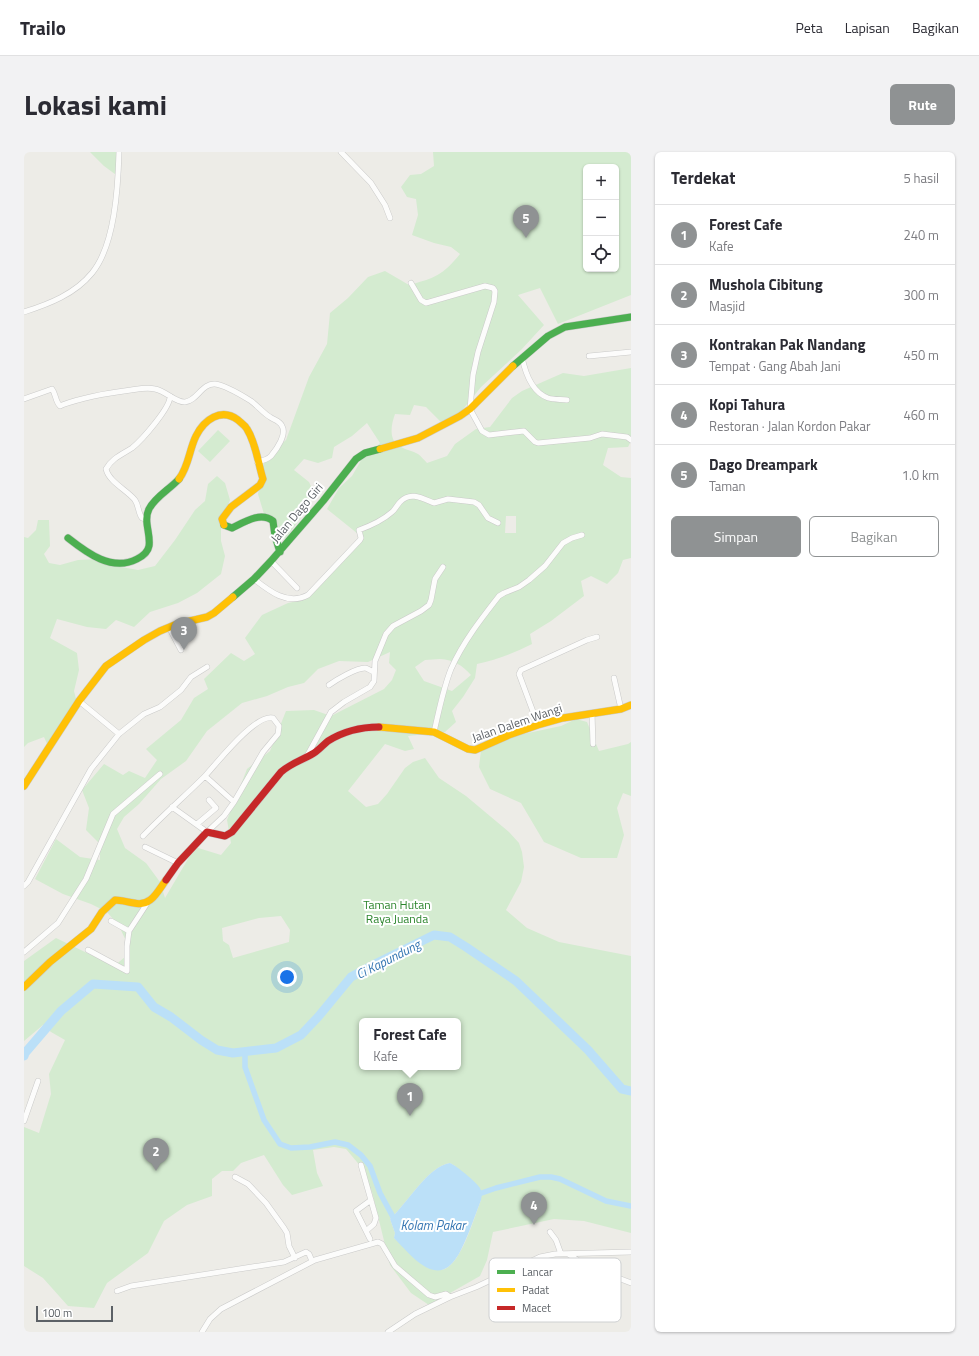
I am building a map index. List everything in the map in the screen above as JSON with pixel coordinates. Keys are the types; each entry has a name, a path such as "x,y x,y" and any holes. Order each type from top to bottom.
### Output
{"street":[{"path":"24,312 46,305 63,297 92,273 104,253 118,183 119,152"},
{"path":"341,152 371,183 385,205 390,218"},
{"path":"411,283 421,300 426,303 486,286 493,288 495,291 494,302 472,375 470,408 482,431 489,435 524,431 538,443 590,438 602,434 627,437 631,440"},
{"name":"Jalan Dago Giri","path":"24,786 79,701 106,666 144,640 169,627 214,613 254,579 280,552 356,459 365,453 418,438 460,416 522,357 548,336 566,327 631,317"},
{"path":"589,356 631,352"},
{"path":"522,357 527,376 540,394 549,398 568,400"},
{"path":"24,399 52,389 60,406 103,394 147,388 163,391 182,402 188,402 205,386 215,384 228,388 250,401 283,426 283,433 280,441 270,456 266,460 257,462"},
{"path":"147,519 142,518 139,515 139,507 135,500 110,476 106,468 110,462 133,447 152,426 167,407 170,396"},
{"path":"68,538 86,552 115,564 124,564 141,557 149,547 150,540 147,519 148,512 152,504 177,483 184,473 192,445 201,427 213,416 228,414 234,417 247,429 255,450 257,462 263,479 260,485 226,512 222,519 222,523 225,527 232,528 254,519 268,517 273,521 275,536 280,552"},
{"path":"254,579 268,590 281,597 291,599 301,598 308,595 360,540 359,530 369,527 393,512 399,503 408,496 421,497 434,503 448,498 474,502 479,505 488,518 498,523"},
{"path":"434,732 446,683 451,670 458,655 477,625 499,596 519,587 529,580 545,566 563,543 582,535"},
{"path":"271,561 297,588"},
{"path":"306,757 331,712 344,702 370,687 374,681 375,662 386,634 393,626 429,605 435,580 443,567"},
{"path":"177,624 183,638"},
{"path":"169,627 181,650"},
{"path":"538,725 529,704 519,672 597,637"},
{"path":"24,886 28,882 91,769 119,734 144,714 160,707 181,690 190,677 207,667"},
{"path":"329,686 337,680 358,670 365,668 374,672"},
{"path":"614,678 621,709"},
{"path":"79,701 119,734"},
{"name":"Jalan Dalem Wangi","path":"207,832 225,836 232,832 281,772 294,762 314,754 327,742 340,734 352,730 379,727 434,732 472,750 475,750 509,735 538,725 563,718 621,709 631,705"},
{"path":"592,713 593,744"},
{"path":"88,950 127,971 127,946 129,931 146,905 151,901 178,863 224,816 234,802 263,752 278,734 279,726 276,720 270,717 266,718 246,732 232,745 205,776 172,806 143,836"},
{"path":"24,952 58,923 86,879 113,814 160,774"},
{"path":"205,776 234,802"},
{"path":"197,824 215,809 216,807 210,800"},
{"path":"172,806 207,832"},
{"path":"145,848 178,863"},
{"path":"24,987 50,962 92,929 102,912 115,900 146,905"},
{"path":"111,921 129,931"},
{"path":"24,1121 38,1081"},
{"path":"361,1165 376,1218 374,1224 366,1231"},
{"path":"236,1177 248,1184 266,1203 284,1228 289,1246 295,1258"},
{"path":"370,1239 356,1211 371,1200"},
{"path":"550,1232 556,1240 561,1254"},
{"path":"202,1332 210,1319 221,1309 313,1260 380,1242 395,1266 429,1295 435,1298 446,1294 450,1297"},
{"path":"117,1291 131,1286 284,1262 306,1252 308,1252 313,1260"},
{"path":"539,1258 561,1254 631,1252"},
{"path":"568,1254 574,1258"},
{"path":"621,1279 631,1283"},
{"path":"388,1332 414,1314 489,1281"}],"green space":[{"path":"90,152 119,152 119,177 104,166"},
{"name":"Taman Hutan Raya Juanda","path":"433,152 631,152 631,295 558,324 540,288 518,295 544,325 521,350 481,387 460,413 441,422 426,407 414,405 410,415 395,414 392,423 392,437 397,444 418,454 427,463 447,456 455,444 476,429 490,427 512,398 522,391 563,373 584,376 631,368 631,441 628,447 608,448 603,465 621,477 631,478 631,558 623,560 618,573 607,584 591,576 581,581 584,596 551,621 530,634 532,644 505,656 477,664 475,678 452,711 456,722 445,732 408,736 414,749 405,751 385,744 348,791 366,807 378,804 387,794 405,768 413,762 425,758 439,778 466,796 509,832 519,843 524,867 521,882 506,910 527,928 559,942 631,956 631,1233 584,1221 554,1219 493,1232 487,1260 480,1276 429,1305 411,1293 390,1265 372,1192 362,1168 346,1149 334,1147 313,1150 317,1173 323,1186 292,1195 283,1185 264,1155 241,1163 233,1171 222,1171 212,1179 212,1196 187,1205 164,1221 148,1253 107,1283 94,1308 68,1306 43,1278 24,1266 24,1127 39,1133 51,1094 49,1074 65,1040 51,1032 43,1025 24,1041 24,961 56,938 114,966 125,957 127,943 119,926 107,912 91,904 63,894 35,879 56,839 80,857 100,860 100,844 86,830 89,808 82,790 104,764 123,775 129,771 145,778 157,760 146,749 181,720 194,698 208,689 204,679 231,653 244,661 255,654 245,638 262,615 288,603 302,600 363,538 327,509 339,488 352,476 363,457 373,451 380,443 367,423 352,436 334,447 332,458 318,463 304,459 294,470 309,482 314,493 303,515 285,539 277,524 264,514 258,494 265,458 286,440 309,377 327,344 330,313 348,298 368,277 385,271 409,285 438,275 449,267 460,254 451,247 412,235 418,215 416,199 407,197 401,187 410,175 421,174 434,166","holes":["506,516 516,516 516,533 505,533","390,652 389,663 396,670 392,680 384,689 331,716 314,710 286,711 270,751 247,769 227,820 231,843 221,855 195,847 165,898 160,882 146,863 125,848 117,829 124,817 139,804 161,779 186,761 207,731 242,703 304,683 318,669 339,661 368,662","440,659 457,664 471,675 452,691 424,681 415,667 425,660","281,916 290,930 289,942 233,958 229,945 223,941 222,928 259,918","450,1163 455,1166 481,1200 467,1238 457,1257 445,1269 436,1270 430,1268 394,1238 395,1233 390,1219 426,1178 434,1171"]},
{"path":"218,430 230,441 210,462 198,451"},
{"path":"217,476 225,483 230,500 221,522 221,541 225,556 221,574 197,593 178,603 150,612 134,627 116,620 106,629 87,627 57,619 50,638 77,653 79,670 74,691 77,703 48,746 44,737 28,743 24,747 24,537 28,538 36,530 38,520 49,520 50,546 44,554 49,563 60,565 78,560 99,559 121,567 138,570 155,566 195,510 205,501 208,484"},
{"path":"576,719 587,722 599,751 631,742 631,796 623,793 617,808 624,835 617,858 581,858 544,842 521,803 490,789 479,767 481,750 505,738 561,726"}],"water":[{"name":"Kolam Pakar","path":"450,1163 461,1170 478,1185 482,1194 469,1232 457,1257 446,1268 439,1270 431,1269 417,1261 394,1238 395,1233 390,1219 426,1178 442,1166"}],"waterway":[{"name":"Ci Kapundung","path":"24,1056 61,1011 93,984 138,987 154,1007 171,1017 201,1040 217,1050 233,1053 276,1048 301,1035 351,977 434,935 450,937 516,981 588,1050 622,1089 631,1091"},
{"path":"245,1052 245,1067 264,1120 280,1144 291,1148 310,1147 335,1142 348,1145 361,1155 370,1166 380,1193 393,1217"},
{"path":"476,1195 496,1188 540,1177 551,1177 560,1179 606,1201 631,1206"}],"traffic: fast":[{"path":"513,366 548,336 565,327 631,317"},
{"path":"233,597 254,579 271,561 323,501 356,459 365,453 380,449"},
{"path":"68,538 92,555 109,562 128,562 141,557 148,550 149,546 147,523 147,514 149,509 155,501 179,479"},
{"path":"224,525 232,528 252,518 268,518 273,521 275,536 280,552"}],"traffic: slow":[{"path":"380,449 418,438 460,416 470,409 513,366"},
{"path":"179,479 185,469 196,436 208,420 219,415 225,415 232,416 244,425 253,440 263,479 260,485 231,507 222,519 224,525"},
{"path":"24,786 79,701 106,666 160,631 177,624 207,617 233,597"},
{"path":"379,727 434,732 468,749 475,750 509,735 538,725 563,718 621,709 631,705"},
{"path":"24,987 50,962 91,929 102,912 115,900 140,904 145,903 153,898 166,880"}],"traffic: jam":[{"path":"166,880 178,863 207,832 225,836 232,832 285,769 314,753 328,741 346,732 379,727"}],"place":[{"name":"Dago Dreampark","path":"526,238"},
{"name":"Kontrakan Pak Nandang","path":"184,650"},
{"name":"Forest Cafe","path":"410,1116"},
{"name":"Mushola Cibitung","path":"156,1171"},
{"name":"Kopi Tahura","path":"534,1225"}]}
